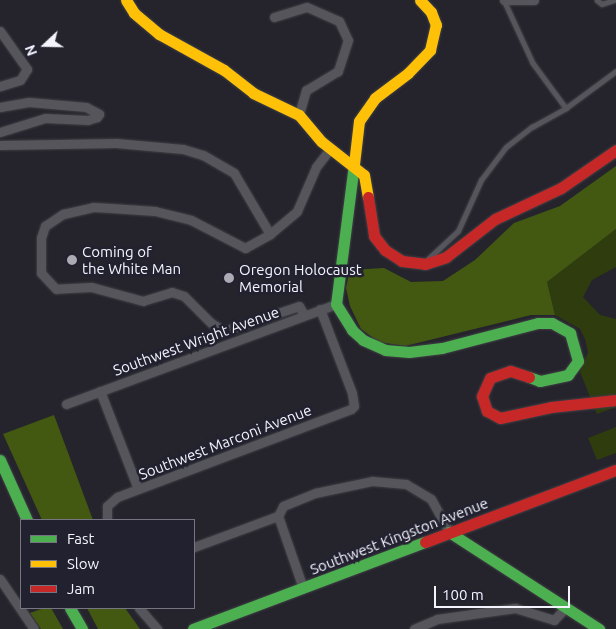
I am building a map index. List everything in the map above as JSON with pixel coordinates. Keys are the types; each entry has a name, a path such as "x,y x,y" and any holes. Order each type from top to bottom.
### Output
{"street":[{"path":"126,0 134,13 159,34 224,70 253,92 299,115 330,150 366,178 371,229 380,246 396,259 425,264 446,257 495,219 579,178 616,150"},
{"path":"420,0 435,18 435,37 423,59 364,110 358,126 336,304 358,335 385,350 409,352 442,348 538,323 552,322 570,333 578,352 574,369 568,375 540,381 510,371 490,378 482,396 487,411 493,416 500,418 550,407 616,400"},
{"path":"504,0 534,0"},
{"path":"274,17 307,7 339,21 348,40 338,71 306,90 299,115"},
{"path":"0,31 27,69 20,80 0,86"},
{"path":"0,107 29,102 86,107 99,114 97,117 88,120 45,118 0,132"},
{"path":"0,145 116,143 183,149 203,156 234,173 270,234"},
{"path":"304,315 299,306 224,331 211,323 184,296 172,292 143,301 91,287 56,289 46,282 38,262 45,226 63,214 94,207 155,211 191,220 240,248 250,246 270,234 297,211 316,167 330,150"},
{"name":"Southwest Wright Avenue","path":"66,404 336,304"},
{"name":"Southwest Marconi Avenue","path":"107,519 107,506 113,499 354,406 352,393 320,309"},
{"path":"100,391 138,489"},
{"path":"0,460 27,519"},
{"name":"Southwest Kingston Avenue","path":"193,629 616,470"},
{"path":"195,547 278,516 283,506 315,493 353,483 392,481 415,487 426,494 449,532 599,629"},
{"path":"278,516 302,588"},
{"path":"0,579 20,608"},
{"path":"414,629 437,619 515,608 554,620 566,607"},
{"path":"20,609 34,629"},
{"path":"71,609 82,629"},
{"path":"139,609 157,629"}],"lane":[{"path":"504,0 533,63 566,108"},
{"path":"597,0 602,4 614,0"},
{"path":"425,264 458,231 481,180 497,156 522,133 566,108 616,71"}],"green space":[{"path":"616,166 616,229 547,282 555,315 531,315 405,346 379,342 361,329 350,306 346,288 350,270 384,268 411,282 443,281 475,260 514,223 560,206"},
{"path":"616,229 616,267 592,280 583,297 600,315 616,319 616,407 597,414 580,372 588,352 585,339 580,329 555,315 547,282"},
{"path":"54,415 93,519 42,519 3,434"},
{"path":"616,427 616,453 597,460 588,438"},
{"path":"41,609 52,609 63,629 41,629 30,613"},
{"path":"88,609 126,609 140,629 98,629"}],"traffic: fast":[{"path":"354,164 336,304 352,330 363,340 385,350 409,352 442,348 538,323 552,323 570,333 578,361 568,375 540,381 529,377"},
{"path":"0,460 27,519"},
{"path":"449,532 599,629"},
{"path":"193,629 425,542"},
{"path":"71,609 82,629"}],"traffic: slow":[{"path":"126,0 134,13 159,34 224,70 253,93 299,115 322,142 364,175 368,197"},
{"path":"354,164 359,121 375,98 408,73 430,50 436,25 431,12 420,0"}],"traffic: jam":[{"path":"368,197 374,236 385,250 402,261 425,264 446,257 495,219 561,188 616,150"},
{"path":"529,377 510,371 490,378 482,396 487,411 500,418 551,407 616,400"},
{"path":"425,542 616,470"}],"place":[{"name":"Coming of the White Man","path":"72,260"},
{"name":"Oregon Holocaust Memorial","path":"229,278"}]}
